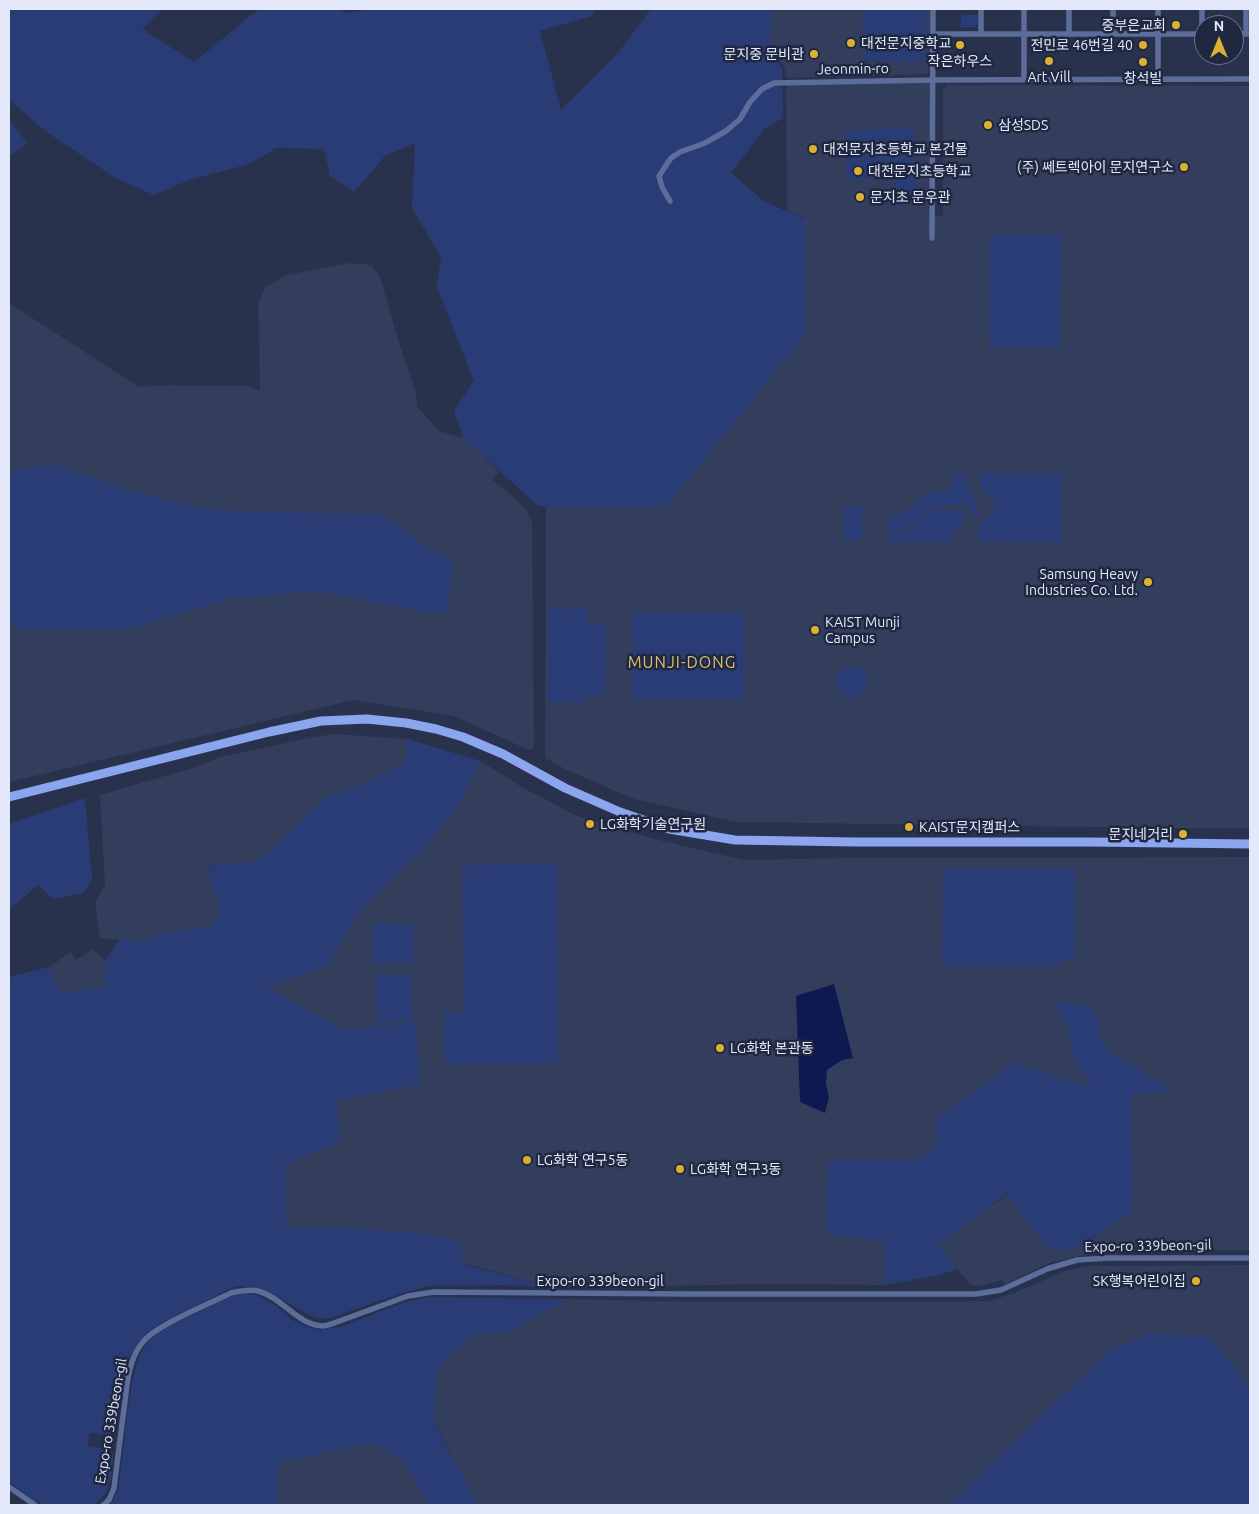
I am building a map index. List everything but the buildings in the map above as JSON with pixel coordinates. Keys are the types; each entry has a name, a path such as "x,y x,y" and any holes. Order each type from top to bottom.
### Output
{"main road":[{"path":"9,797 269,732 321,721 367,719 406,723 463,737 504,754 565,788 620,812 670,829 716,838 855,842 1250,844"}],"street":[{"path":"932,238 933,9"},
{"path":"980,34 981,9"},
{"path":"1024,9 1024,80"},
{"path":"1069,9 1069,34"},
{"path":"1113,9 1113,34"},
{"path":"1158,9 1158,79"},
{"path":"1246,9 1248,34"},
{"path":"933,34 1194,34"},
{"name":"Jeonmin-ro","path":"670,200 662,187 659,176 670,158 680,152 705,143 726,131 740,119 750,102 762,89 774,83 933,80 1250,79"},
{"name":"Expo-ro 339beon-gil","path":"103,1505 109,1500 114,1488 128,1379 133,1359 141,1343 164,1326 231,1293 242,1290 260,1292 270,1296 300,1318 323,1326 334,1324 408,1296 434,1292 976,1294 1001,1290 1047,1269 1076,1260 1108,1258 1250,1258"},
{"path":"9,1487 35,1505"}],"shaded area":[{"path":"9,9 162,9 142,29 194,62 259,9 338,9 346,13 374,9 596,9 591,16 540,31 561,110 618,53 651,9 771,9 771,50 782,69 783,118 764,129 731,173 765,202 805,219 805,335 667,506 546,507 537,505 463,438 454,410 474,381 437,287 441,257 412,208 415,143 385,156 354,192 330,176 324,149 276,148 249,164 189,180 154,195 114,177 48,133 9,100"},
{"name":"대전문지중학교","path":"771,9 932,9 932,35 928,74 786,78 785,67 771,50"},
{"path":"863,9 927,9 926,62 863,61"},
{"path":"961,15 979,15 978,24 975,27 961,27"},
{"path":"923,82 930,84 930,216 943,216 943,90 947,85 1250,86 1250,828 736,822 634,799 567,770 545,758 546,507 667,506 805,335 805,218 787,211 786,84"},
{"path":"9,119 27,143 9,157"},
{"path":"914,127 917,190 900,206 896,206 894,177 847,180 844,131"},
{"path":"990,234 1061,234 1060,348 990,348"},
{"path":"350,263 371,265 380,277 399,343 416,392 417,406 439,431 463,438 499,472 492,480 515,498 527,511 532,523 534,748 529,750 454,716 353,700 9,782 9,303 139,387 168,385 249,386 260,391 258,304 265,287 287,275"},
{"path":"52,464 126,489 196,508 247,512 381,514 431,550 453,560 447,611 433,613 317,591 232,598 126,630 17,629 9,619 9,472"},
{"path":"980,473 1061,473 1062,539 1058,542 979,541 979,523 987,519 994,509 991,496 980,490"},
{"path":"954,474 964,474 980,515 975,514 964,502 937,506 926,511 906,530 889,534 889,516 900,514 911,508 923,496 932,492 954,489"},
{"path":"844,506 862,506 862,540 844,540"},
{"path":"934,510 961,510 966,518 953,531 951,542 888,542 888,537 897,536 910,530 922,518"},
{"path":"548,609 587,609 587,625 606,625 605,696 587,696 587,702 548,702"},
{"path":"632,613 744,614 744,700 632,700"},
{"path":"852,667 862,672 867,682 862,692 852,697 842,692 837,682 842,672"},
{"path":"334,734 407,739 404,764 357,786 325,798 272,849 253,862 208,865 211,889 217,899 220,915 207,928 167,931 144,942 100,938 95,902 105,885 100,795 196,767 220,757"},
{"path":"407,739 481,761 457,808 439,827 431,843 398,872 356,915 329,965 266,988 344,1029 416,1023 420,1084 337,1101 340,1142 285,1164 287,1228 345,1228 421,1233 459,1243 466,1265 552,1287 502,1285 430,1286 402,1293 333,1317 321,1319 311,1316 266,1290 256,1287 236,1286 166,1320 146,1333 137,1344 128,1360 115,1435 89,1433 88,1447 101,1448 113,1455 107,1491 100,1500 92,1505 46,1505 35,1501 9,1481 9,977 49,967 59,993 106,987 105,961 120,939 144,942 167,931 207,928 220,915 217,899 211,889 208,865 253,862 272,849 325,798 357,786 404,764"},
{"path":"481,761 520,786 577,816 654,839 744,860 1250,857 1250,1250 1105,1251 1052,1262 1005,1284 1002,1280 979,1286 970,1285 938,1244 1008,1194 1066,1249 1075,1249 1133,1212 1132,1093 1172,1091 1132,1064 1111,1054 1100,1036 1099,1020 1090,1009 1072,1003 1055,1004 1069,1029 1071,1050 1082,1073 1094,1087 937,1144 921,1159 829,1161 883,1241 885,1285 760,1284 552,1287 345,1228 287,1229 285,1164 339,1142 336,1101 419,1084 416,1023 344,1029 265,988 329,965 356,915 398,872 431,843 439,827 457,808"},
{"path":"85,798 92,880 83,893 53,899 38,885 9,910 9,824"},
{"path":"557,864 558,1063 445,1065 444,1012 464,1012 462,865"},
{"path":"943,870 1075,870 1075,956 1051,967 942,967"},
{"path":"373,924 413,924 413,962 373,963"},
{"path":"93,949 105,961 106,987 59,993 49,967 71,952 76,960"},
{"path":"376,975 411,975 412,1021 377,1022"},
{"path":"834,984 853,1058 842,1060 827,1070 826,1083 829,1098 825,1113 800,1102 796,996"},
{"path":"1055,1003 1072,1003 1090,1008 1099,1020 1100,1036 1111,1054 1132,1064 1173,1092 1132,1093 1133,1212 1075,1249 1047,1248 1007,1194 938,1244 957,1269 940,1275 885,1285 883,1242 825,1233 829,1161 921,1159 937,1144 936,1119 1013,1063 1093,1087 1082,1073 1071,1050 1069,1029"},
{"path":"1250,1265 1250,1390 1241,1375 1109,1351 949,1505 476,1505 477,1502 434,1421 436,1373 454,1351 473,1336 519,1329 540,1313 571,1299 695,1302 989,1301 1014,1293 1065,1271 1089,1266"},
{"path":"247,1293 258,1296 276,1306 292,1320 319,1330 344,1326 405,1302 429,1297 571,1299 540,1313 519,1329 473,1336 454,1351 436,1373 434,1422 477,1502 476,1505 430,1505 404,1461 373,1443 278,1463 278,1505 109,1505 114,1498 119,1484 129,1402 136,1366 149,1341 158,1333 218,1302"},
{"path":"1148,1334 1207,1336 1241,1375 1250,1390 1250,1505 949,1505 1109,1351"},
{"path":"373,1443 404,1461 430,1505 278,1505 278,1463"}],"place":[{"name":"중부은교회","path":"1176,25"},
{"name":"대전문지중학교","path":"851,43"},
{"name":"작은하우스","path":"960,45"},
{"name":"전민로 46번길 40","path":"1143,45"},
{"name":"문지중 문비관","path":"814,54"},
{"name":"Art Vill","path":"1049,61"},
{"name":"창석빌","path":"1143,62"},
{"name":"삼성SDS","path":"988,125"},
{"name":"대전문지초등학교 본건물","path":"813,149"},
{"name":"(주) 쎄트렉아이 문지연구소","path":"1184,167"},
{"name":"대전문지초등학교","path":"858,171"},
{"name":"문지초 문우관","path":"860,197"},
{"name":"Samsung Heavy Industries Co. Ltd.","path":"1148,582"},
{"name":"KAIST Munji Campus","path":"815,630"},
{"name":"LG화학기술연구원","path":"590,824"},
{"name":"KAIST문지캠퍼스","path":"909,827"},
{"name":"문지네거리","path":"1183,834"},
{"name":"LG화학 본관동","path":"720,1048"},
{"name":"LG화학 연구5동","path":"527,1160"},
{"name":"LG화학 연구3동","path":"680,1169"},
{"name":"SK행복어린이집","path":"1196,1281"}],"district":[{"name":"MUNJI-DONG","path":"682,663"}]}
